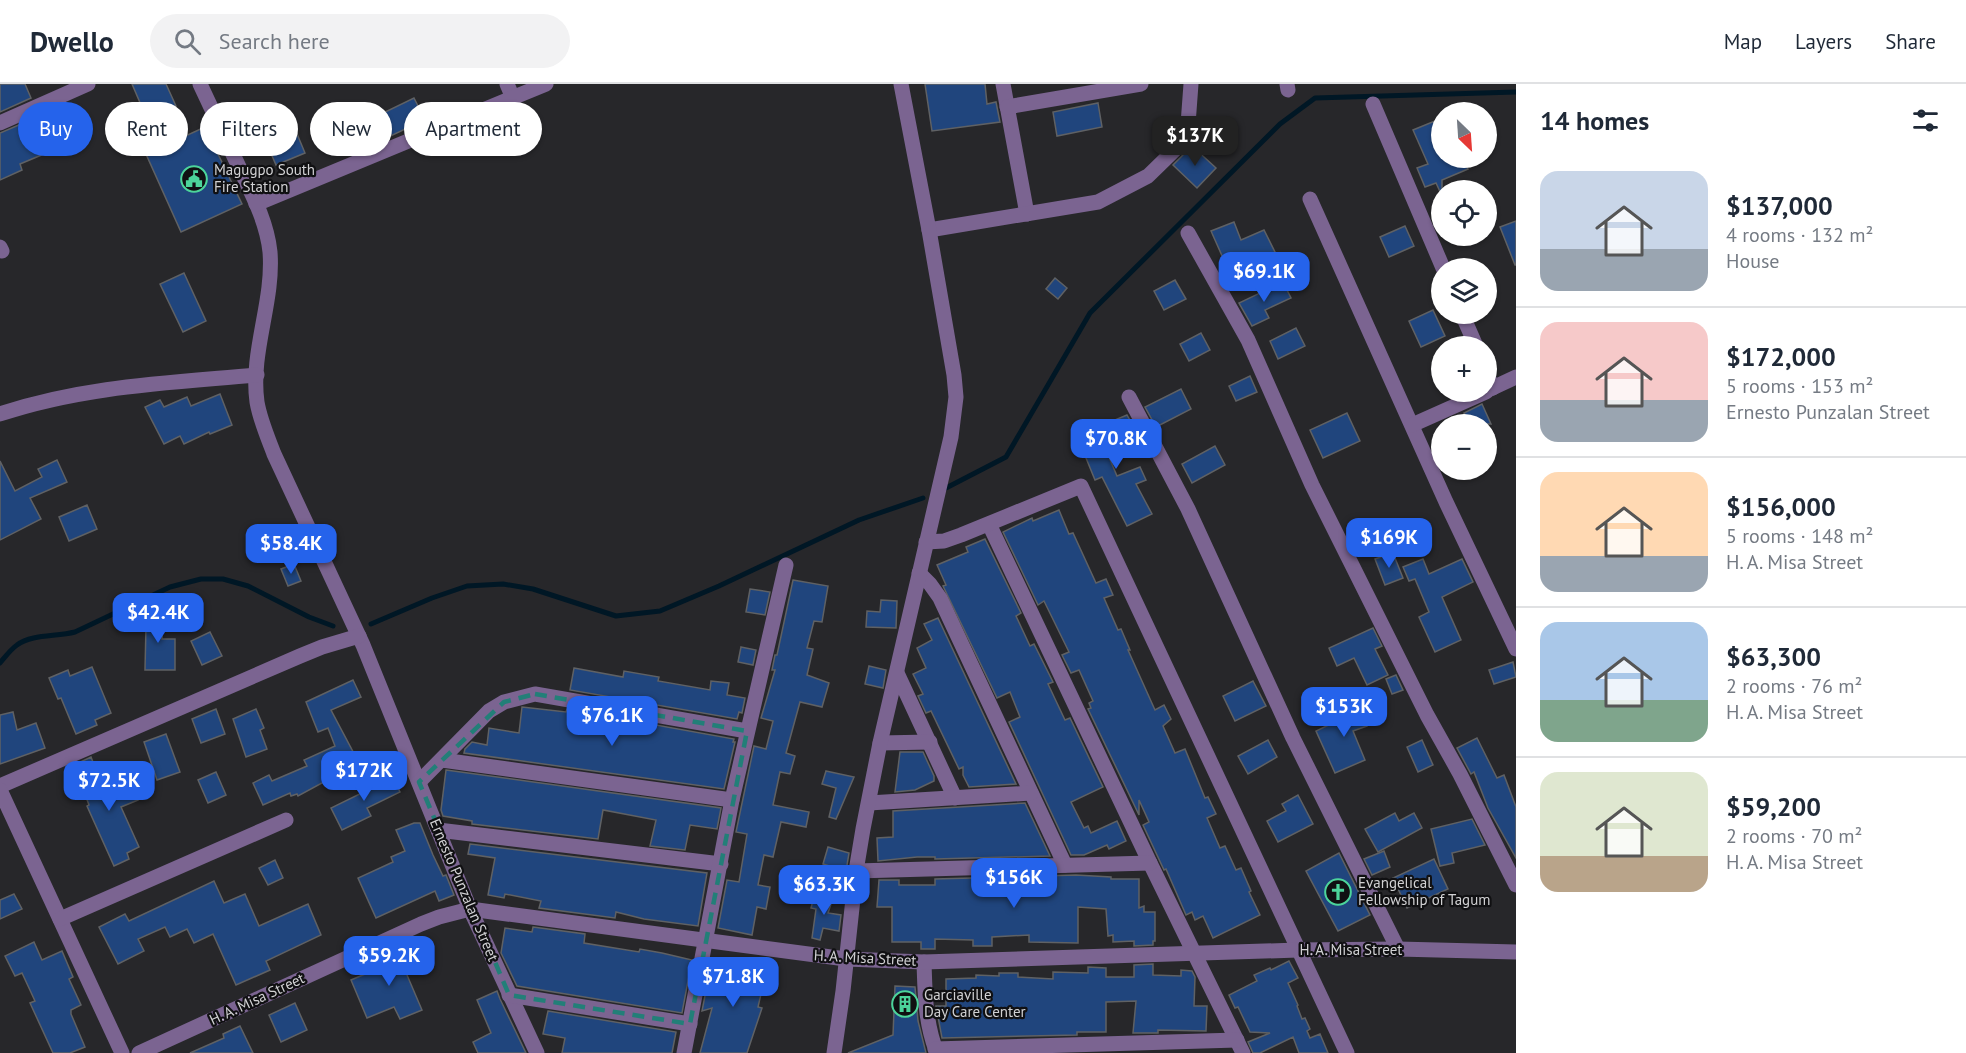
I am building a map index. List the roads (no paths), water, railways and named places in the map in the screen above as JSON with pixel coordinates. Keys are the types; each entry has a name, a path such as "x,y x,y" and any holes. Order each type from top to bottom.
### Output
{"street":[{"path":"0,123 88,84"},
{"name":"Ernesto Punzalan Street","path":"200,84 256,204 270,253 257,375 257,402 274,454 359,636 470,909 537,1053"},
{"path":"256,204 510,91 546,84"},
{"path":"834,1053 840,1019 856,871 880,743 952,427 956,397 951,349 901,84"},
{"path":"1003,84 1027,214"},
{"path":"1007,107 1142,84"},
{"path":"929,230 1098,202 1148,176 1187,138 1191,84"},
{"path":"1373,104 1439,258"},
{"path":"1310,199 1446,502 1516,649"},
{"path":"1188,233 1248,340 1312,485 1427,715 1460,774 1516,885"},
{"path":"0,414 33,403 103,389 257,375"},
{"path":"1497,386 1516,377"},
{"path":"1128,397 1188,509 1293,738 1398,949"},
{"path":"1412,425 1462,402"},
{"path":"926,542 944,541 1081,486 1347,1053"},
{"path":"924,962 926,1011 929,1031 936,1051 1240,1046 1150,863 989,524"},
{"path":"684,1053 732,800 786,565"},
{"path":"919,573 940,598 1065,866"},
{"path":"122,1053 0,788 300,656 359,636"},
{"path":"897,673 955,798"},
{"path":"419,782 489,711 504,702 536,694 747,731"},
{"path":"880,743 930,742"},
{"path":"442,760 732,800"},
{"path":"869,802 1031,793"},
{"path":"60,919 286,820"},
{"path":"438,830 721,864"},
{"path":"856,871 1150,863"},
{"name":"H. A. Misa Street","path":"139,1053 421,924 470,909 846,959 924,962 1298,950 1398,949 1516,952"},
{"path":"509,995 690,1024"}],"waterway":[{"path":"946,488 1006,457 1090,313 1280,124 1315,98 1516,92"},
{"path":"371,624 467,586 503,584 533,589 616,616 660,611 719,586 859,520 923,498"},
{"path":"0,663 23,641 75,632 170,587 201,579 223,579 248,586 309,617 333,626"}],"place":[{"name":"Magugpo South Fire Station","path":"194,179"},
{"name":"Evangelical Fellowship of Tagum","path":"1338,892"},
{"name":"Garciaville Day Care Center","path":"905,1004"}]}
